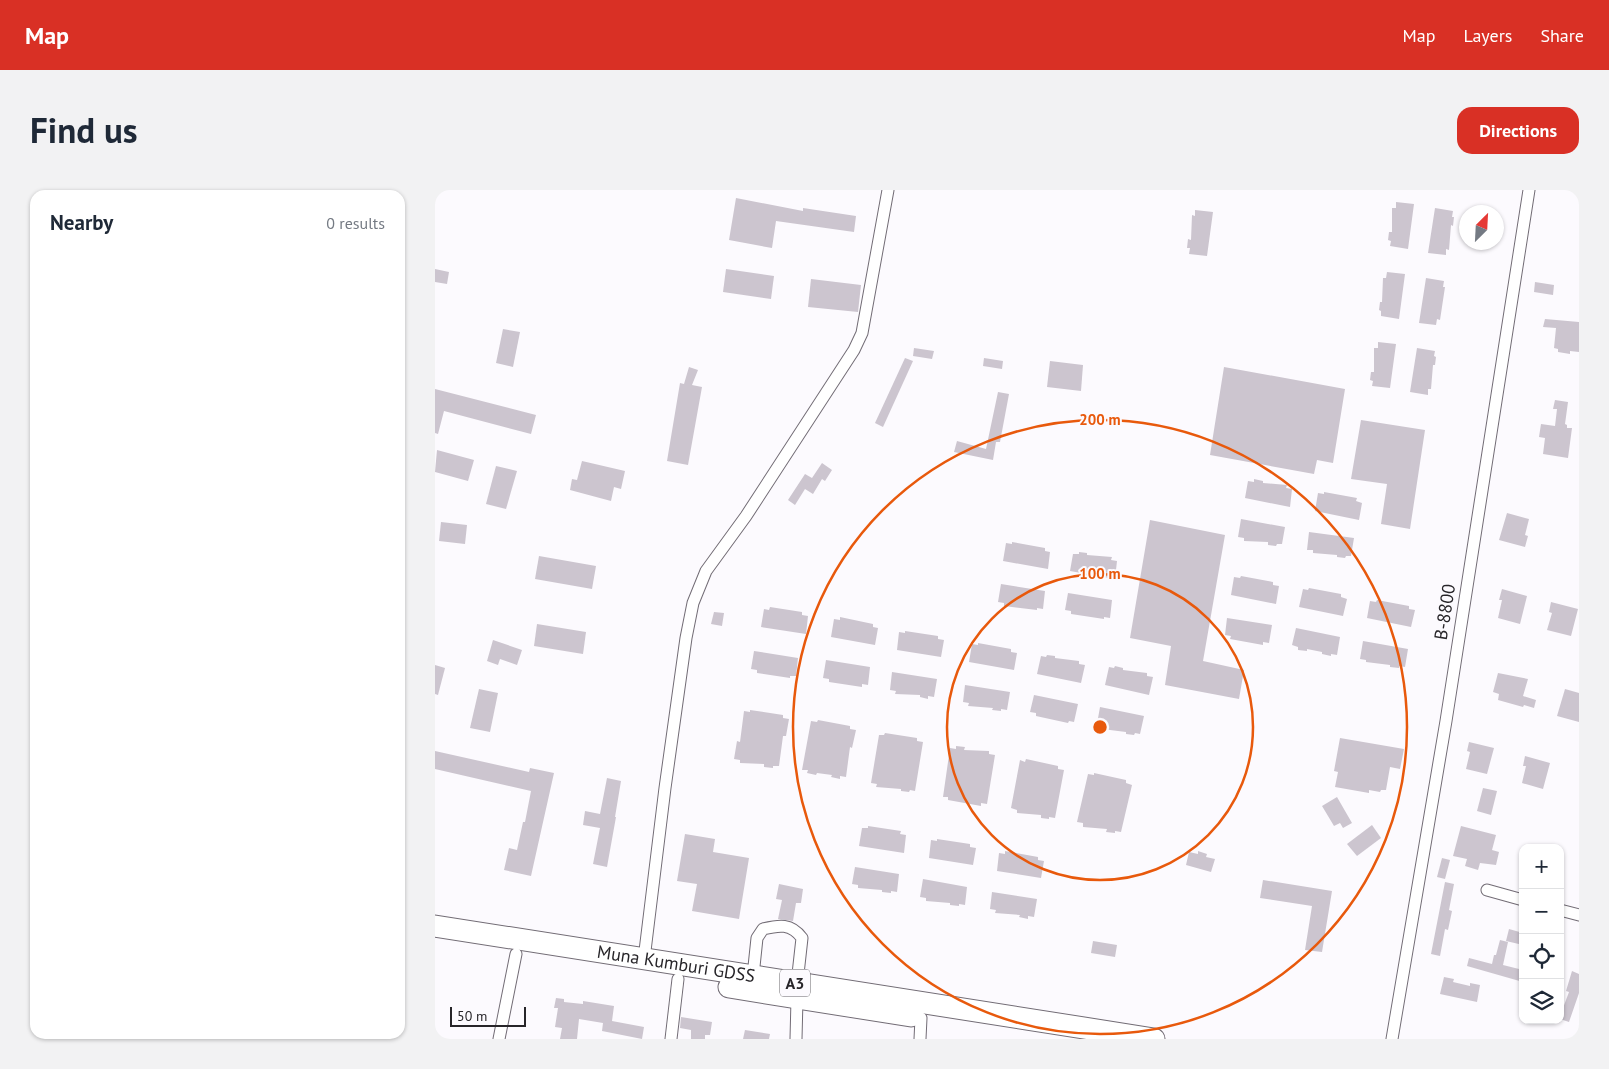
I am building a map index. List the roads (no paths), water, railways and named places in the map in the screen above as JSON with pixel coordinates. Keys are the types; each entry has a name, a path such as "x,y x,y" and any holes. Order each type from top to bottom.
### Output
{"highway":[{"name":"Muna Kumburi GDSS","path":"435,926 753,976 797,991 921,1018 1060,1039"},
{"name":"Muna Kumburi GDSS","path":"435,941 678,979 797,991 1154,1039"}],"street":[{"path":"644,959 665,788 686,638 693,603 707,571 751,508 854,350 862,334 888,190"},
{"name":"B-8800","path":"1392,1039 1446,721 1529,190"},
{"path":"1487,890 1519,899"},
{"path":"1564,911 1579,915"},
{"path":"753,976 757,938 763,929 778,925 795,929 802,938 797,991 796,1039"},
{"path":"499,1039 516,954"},
{"path":"671,1039 678,979"},
{"path":"920,1039 921,1018"}]}
